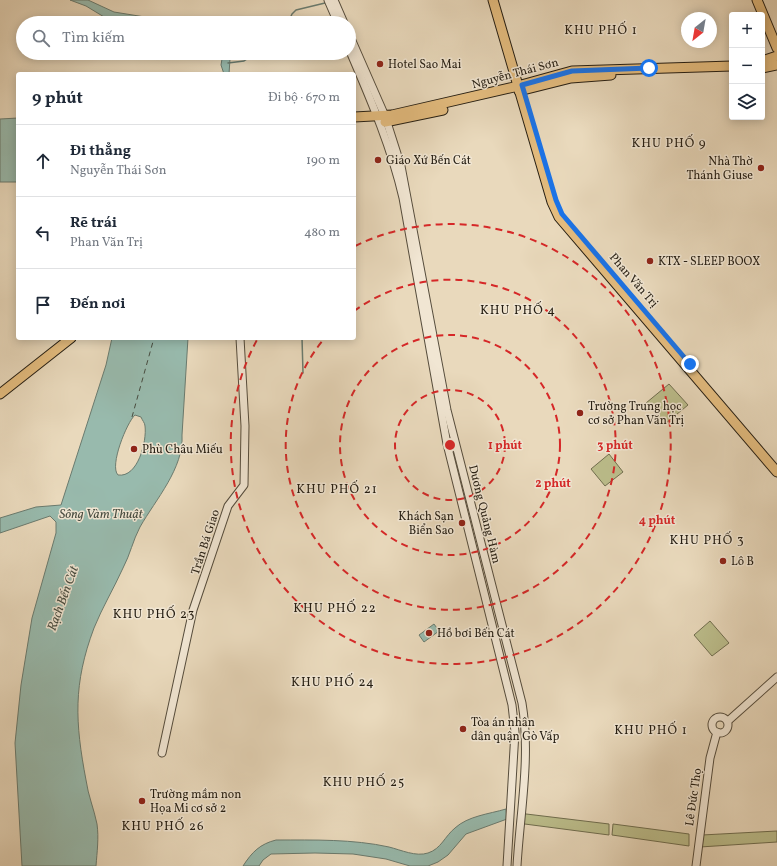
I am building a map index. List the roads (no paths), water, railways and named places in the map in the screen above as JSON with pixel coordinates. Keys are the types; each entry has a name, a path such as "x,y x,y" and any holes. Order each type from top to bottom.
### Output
{"main road":[{"name":"Phan Văn Trị","path":"493,0 521,88 552,202 559,217 777,464"},
{"path":"498,0 516,63 521,88"},
{"path":"758,0 777,48"},
{"path":"765,60 777,56"},
{"path":"765,67 777,65"},
{"name":"Nguyễn Thái Sơn","path":"356,123 382,119 571,78 729,66"},
{"name":"Nguyễn Thái Sơn","path":"663,70 729,72"},
{"name":"Nguyễn Thái Sơn","path":"356,117 382,119"},
{"name":"Phan Văn Trị","path":"589,250 777,472"},
{"path":"0,394 68,340"}],"street":[{"path":"328,0 335,16"},
{"path":"334,0 341,16"},
{"name":"Dương Quảng Hàm","path":"356,52 382,119 395,163 443,406 456,482 512,705 515,732 507,866"},
{"name":"Dương Quảng Hàm","path":"354,60 382,119"},
{"name":"Trần Bá Giao","path":"162,753 193,610 228,506 244,485 245,426 240,340"},
{"name":"Dương Quảng Hàm","path":"443,406 520,694 525,731 517,866"},
{"path":"717,732 722,733 726,730 729,726 728,721 777,678"},
{"name":"Lê Đức Thọ","path":"696,866 710,758 717,732 712,725 715,718 722,716 728,721"},
{"path":"515,732 525,731"}],"water":[{"path":"70,0 88,0 114,12 139,16 102,16 86,6"},
{"path":"222,60 230,60 229,72 223,72 221,65"},
{"path":"16,118 16,182 0,182 0,119"},
{"name":"Sông Vàm Thuật","path":"112,340 188,340 179,459 168,483 135,537 125,563 97,620 82,667 79,685 78,721 82,759 97,824 98,840 96,866 22,866 15,743 21,685 32,618 56,533 56,522 50,516 0,533 0,518 36,507 61,505 106,365","holes":["135,415 141,417 145,425 143,449 136,465 131,471 118,475 116,470 117,454 128,426"]},
{"name":"Hồ bơi Bến Cát","path":"434,624 439,631 424,642 419,635"},
{"path":"506,809 507,819 466,834 448,855 438,862 428,866 410,866 386,859 353,854 315,853 271,854 263,860 259,866 243,866 257,849 276,840 333,840 375,844 414,854 428,853 436,849 460,824 479,816"}],"waterway":[{"path":"291,16 296,10 325,3"},
{"path":"228,63 246,60"},
{"path":"302,340 303,373"}],"place":[{"name":"Hotel Sao Mai","path":"380,64"},
{"name":"Giáo Xứ Bến Cát","path":"378,160"},
{"name":"Nhà Thờ Thánh Giuse","path":"761,168"},
{"name":"KTX - SLEEP BOOX","path":"650,261"},
{"name":"Trường Trung học cơ sở Phan Văn Trị","path":"580,413"},
{"name":"Phù Châu Miếu","path":"134,449"},
{"name":"Khách Sạn Biển Sao","path":"462,523"},
{"name":"Lô B","path":"723,561"},
{"name":"Hồ bơi Bến Cát","path":"429,633"},
{"name":"Tòa án nhân dân quận Gò Vấp","path":"463,729"},
{"name":"Trường mầm non Họa Mi cơ sở 2","path":"142,801"}],"district":[{"name":"KHU PHỐ 1","path":"601,29"},
{"name":"KHU PHỐ 9","path":"669,142"},
{"name":"KHU PHỐ 4","path":"518,309"},
{"name":"KHU PHỐ 21","path":"337,488"},
{"name":"KHU PHỐ 3","path":"707,539"},
{"name":"KHU PHỐ 22","path":"335,607"},
{"name":"KHU PHỐ 23","path":"154,613"},
{"name":"KHU PHỐ 24","path":"333,681"},
{"name":"KHU PHỐ 1","path":"651,729"},
{"name":"KHU PHỐ 25","path":"364,781"},
{"name":"KHU PHỐ 26","path":"163,825"}],"water label":[{"name":"Rạch Bến Cát","path":"62,598"}]}
